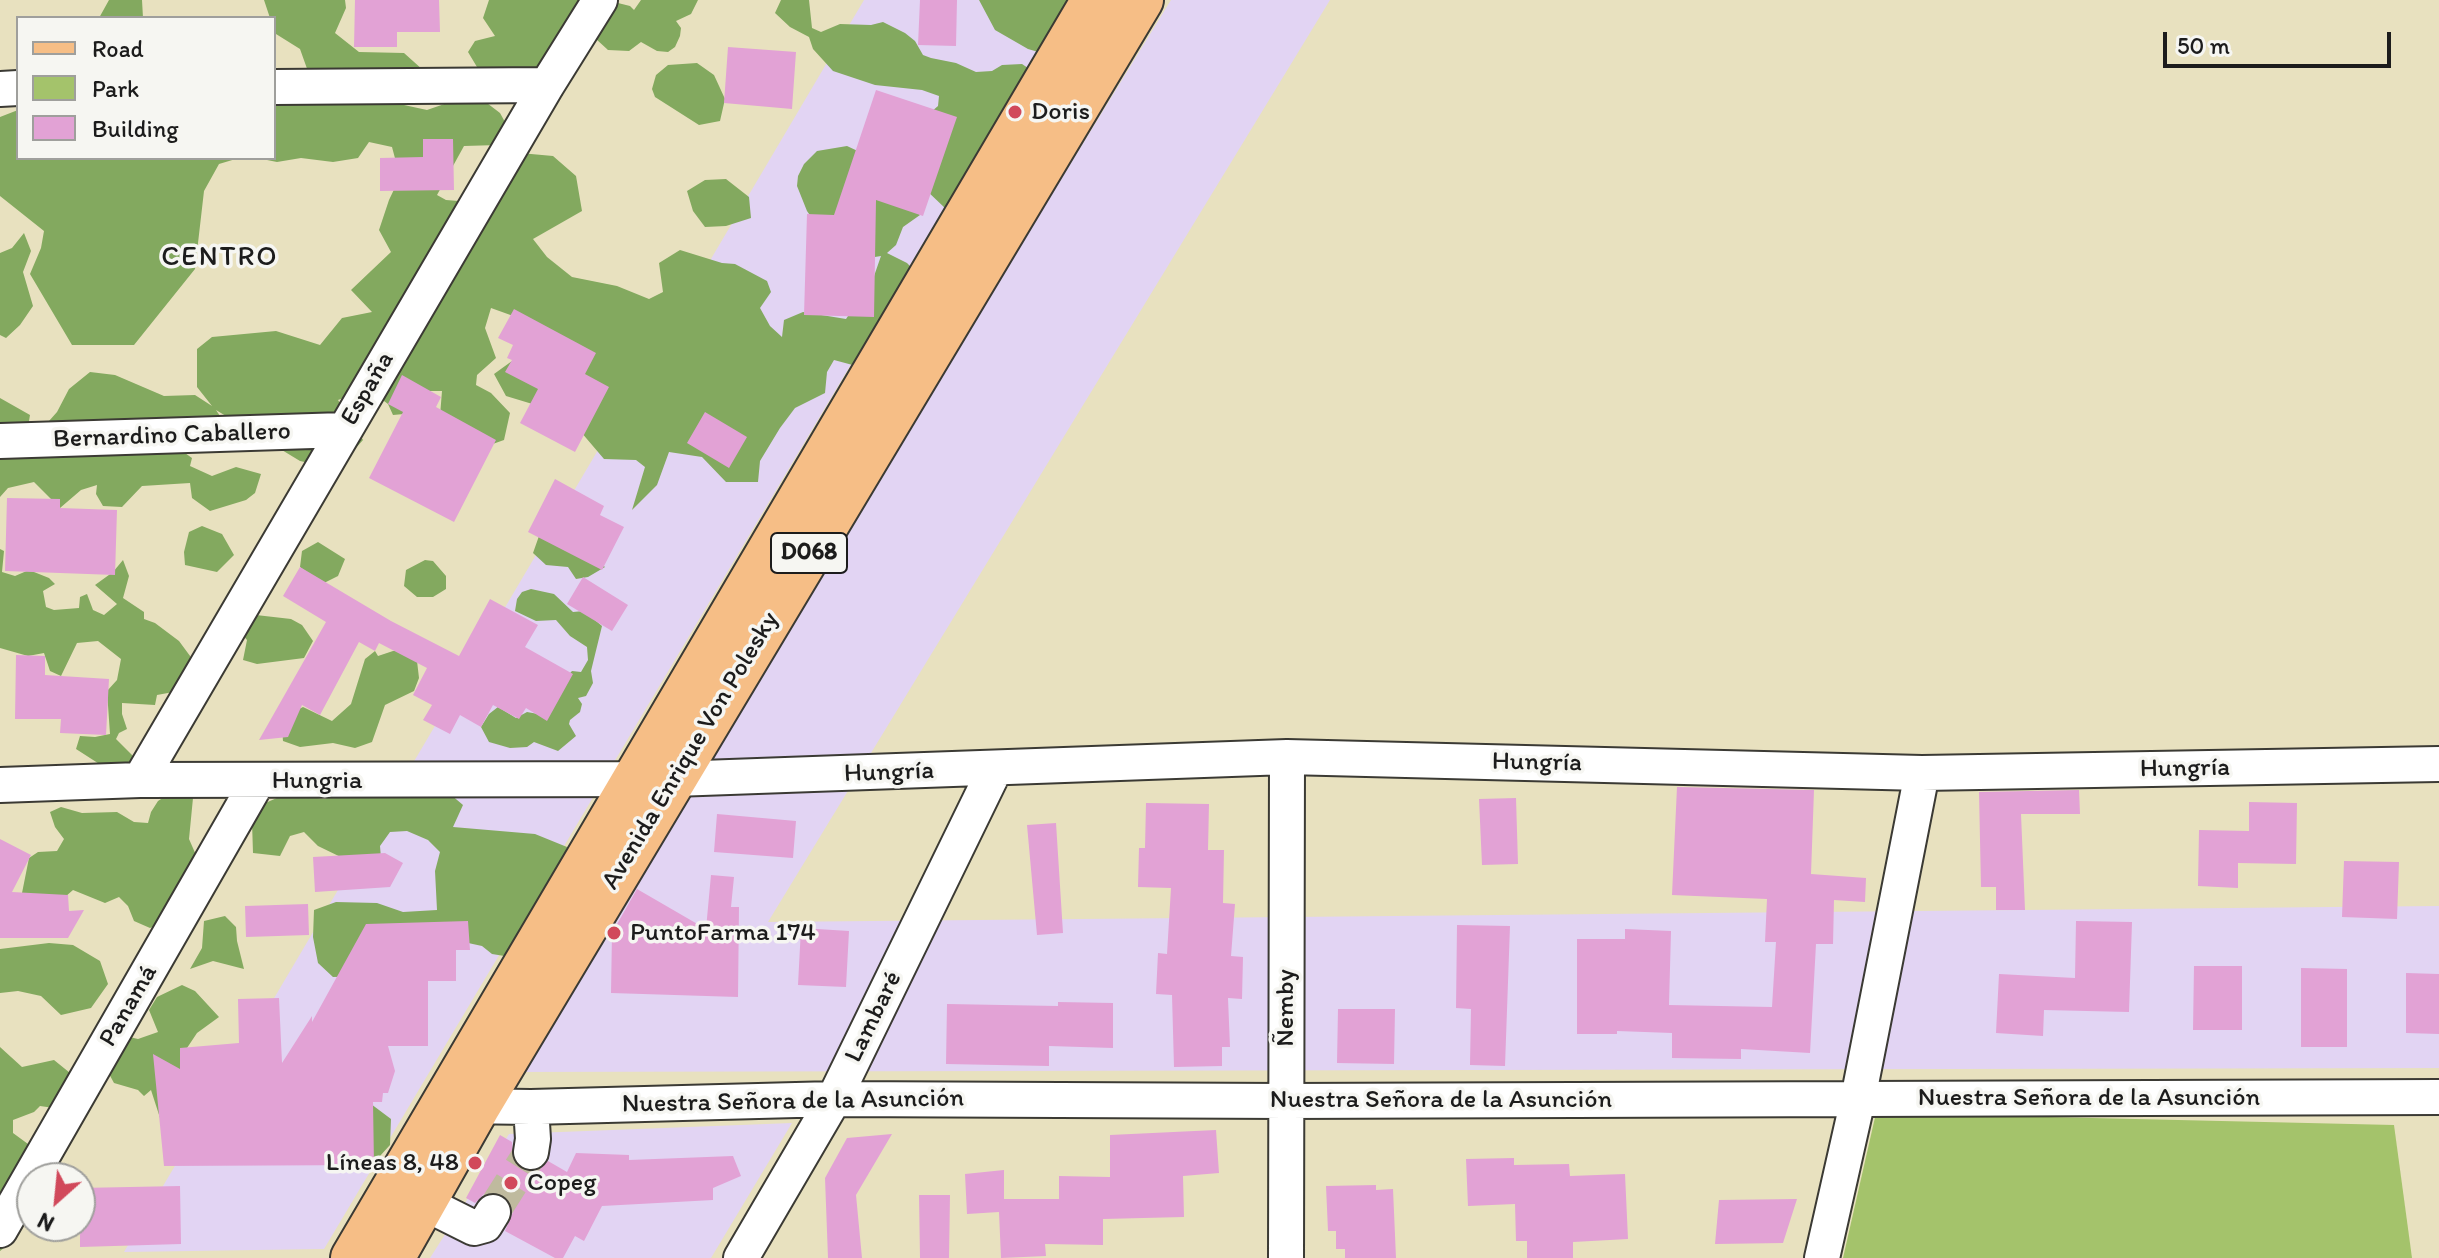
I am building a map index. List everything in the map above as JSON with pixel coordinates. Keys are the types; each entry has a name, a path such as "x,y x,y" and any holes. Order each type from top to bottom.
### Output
{"main road":[{"name":"Avenida Enrique Von Polesky","path":"353,1258 460,1106 654,779 1094,0"},
{"name":"Avenida Enrique Von Polesky","path":"654,779 1141,0"},
{"name":"Avenida Enrique Von Polesky","path":"392,1258 424,1203 460,1106"}],"street":[{"name":"España","path":"140,780 547,85 600,0"},
{"path":"276,87 547,85"},
{"name":"Bernardino Caballero","path":"0,441 344,430"},
{"name":"Hungría","path":"654,779 1287,757 1922,773 2439,764"},
{"name":"Ñemby","path":"1286,1258 1287,757"},
{"name":"Lambaré","path":"741,1258 834,1099 995,769"},
{"path":"1822,1258 1858,1099 1922,773"},
{"name":"Hungria","path":"0,785 140,780 654,779"},
{"name":"Panamá","path":"0,1230 257,782"},
{"name":"Nuestra Señora de la Asunción","path":"460,1106 834,1099 1286,1101 2439,1097"},
{"path":"531,1107 531,1152"},
{"path":"424,1203 474,1228 485,1225 493,1212"}],"shaded area":[{"path":"864,0 1068,0 324,1249 124,1252"},
{"path":"1171,0 1330,0 768,922 2439,906 2439,1068 513,1072"},
{"path":"792,1123 711,1258 430,1258 509,1134"}],"green space":[{"path":"109,0 142,0 143,16 100,16"},
{"path":"264,0 345,0 346,8 335,33 359,52 404,53 423,70 381,100 427,110 456,100 483,100 500,113 511,133 498,145 464,146 437,195 446,200 471,202 520,153 553,156 576,176 582,211 533,239 547,257 572,277 617,286 649,299 663,292 659,263 680,250 735,264 767,281 771,292 760,308 770,326 782,337 784,320 803,312 846,319 873,279 881,256 856,260 816,224 797,186 804,164 817,151 847,146 862,153 920,215 903,227 896,245 887,253 913,269 860,367 834,360 827,372 825,393 795,408 780,428 760,461 758,482 726,482 702,457 669,452 657,485 632,510 645,467 636,460 604,459 575,425 539,406 506,396 494,374 512,361 516,317 491,308 485,328 496,358 477,375 476,385 491,393 510,413 504,440 470,452 440,416 442,391 426,391 415,413 393,415 388,404 368,389 338,400 363,440 337,469 300,461 216,410 232,434 175,446 192,458 190,466 212,476 236,467 261,474 255,493 246,500 210,511 192,498 190,483 142,486 122,507 103,506 96,494 97,485 81,490 60,508 34,482 8,488 0,497 0,398 30,415 28,427 41,430 57,412 69,389 90,372 115,375 164,396 195,395 212,406 197,387 197,349 212,337 276,331 320,345 342,318 372,312 351,290 391,252 379,230 400,177 392,147 369,142 358,158 333,162 301,158 277,162 267,160 276,160 276,100 310,77 300,49 276,34 276,16 269,16"},
{"path":"489,0 603,0 600,6 618,3 634,10 641,0 698,0 691,14 676,21 681,28 680,36 675,47 668,52 657,51 641,42 629,51 608,50 596,39 563,72 480,72 468,52 475,41 495,36 483,18"},
{"path":"781,0 809,0 812,28 821,32 840,24 871,25 883,22 905,33 915,41 923,55 931,58 956,63 976,72 992,71 1002,65 1022,64 1040,76 946,209 925,189 931,112 938,106 939,96 922,90 875,85 833,71 813,49 809,37 790,27 775,13"},
{"path":"979,0 1106,0 1059,58 1028,49 995,30"},
{"path":"697,63 714,75 725,99 720,121 699,125 655,97 652,89 656,75 668,65"},
{"path":"16,111 16,160 232,160 219,164 204,191 195,269 134,345 72,345 30,274 41,248 44,231 0,196 0,117"},
{"path":"726,179 749,197 751,218 726,226 705,227 693,211 687,191 705,180"},
{"path":"24,233 31,251 23,272 33,306 6,338 0,335 0,253 12,248"},
{"path":"202,526 222,534 234,555 217,572 185,565 184,552 189,532"},
{"path":"539,536 595,559 605,567 588,577 576,579 568,567 546,565 533,553"},
{"path":"318,542 345,559 338,576 322,584 300,567 302,551"},
{"path":"0,549 4,551 2,572 15,576 29,570 49,578 55,584 43,591 46,607 54,610 79,608 80,597 87,594 93,610 104,615 117,604 95,585 123,560 129,576 123,598 144,612 144,619 155,623 179,641 193,660 184,690 157,695 155,705 122,703 127,729 119,733 116,739 133,756 128,773 104,767 76,749 80,736 110,734 107,691 117,680 121,659 98,641 77,643 61,676 50,671 44,653 28,656 0,648"},
{"path":"425,560 433,561 446,576 446,589 433,597 417,597 404,586 406,570"},
{"path":"531,589 554,594 573,612 584,611 602,626 591,671 593,683 586,696 578,698 582,704 580,712 569,724 576,736 558,751 534,742 527,747 510,748 489,742 481,727 498,707 516,718 527,712 538,714 572,671 581,672 588,660 587,647 570,636 556,620 536,621 515,611 522,592"},
{"path":"256,615 291,619 302,625 313,641 304,658 257,664 243,660 247,640 241,633"},
{"path":"375,651 378,656 407,651 417,661 419,678 414,691 385,705 372,742 355,748 333,743 300,747 283,741 282,728 289,714 303,707 332,721 351,704 365,659"},
{"path":"437,783 463,805 453,827 535,834 567,847 563,872 529,960 492,954 482,946 459,941 370,976 333,977 318,963 313,937 314,910 336,902 377,903 403,912 437,910 435,871 440,852 428,840 407,831 390,832 380,846 381,858 351,862 318,846 304,832 290,836 280,856 253,853 252,822 263,804 286,794 325,799 347,788"},
{"path":"175,790 193,798 189,839 196,855 186,877 173,892 169,920 150,928 134,921 128,906 119,897 105,903 73,890 65,897 22,893 29,858 38,852 57,851 64,839 55,827 50,812 61,807 82,813 117,812 134,822 148,823 158,801"},
{"path":"225,916 236,927 244,969 213,961 190,969 202,948 204,921"},
{"path":"49,943 73,945 100,961 108,984 91,1008 61,1015 41,996 18,991 0,993 0,949"},
{"path":"182,985 195,991 219,1017 197,1033 187,1048 191,1068 161,1121 151,1090 144,1096 138,1090 114,1083 108,1072 115,1065 108,1051 121,1035 138,1039 158,1032 149,1010 157,997"},
{"path":"0,1047 22,1067 54,1060 75,1077 54,1108 40,1106 34,1112 13,1120 13,1133 42,1150 53,1162 16,1162 16,1212 9,1244 0,1251"},
{"path":"367,1101 391,1119 390,1145 370,1167 336,1169 313,1157"},
{"path":"1876,1113 2394,1125 2412,1258 1843,1258"}],"building":[{"path":"355,0 439,0 440,32 397,32 397,47 354,47"},
{"path":"920,0 957,0 956,46 918,45"},
{"path":"728,47 796,52 792,109 724,103"},
{"path":"876,90 957,117 923,216 876,200 874,317 804,315 807,214 834,215"},
{"path":"423,139 453,139 454,190 380,191 380,158 423,157"},
{"path":"514,309 596,353 585,374 609,387 575,452 520,423 538,389 505,372 512,360 507,358 513,345 498,338"},
{"path":"402,375 441,397 436,407 496,440 454,522 369,478 403,412 388,404"},
{"path":"705,412 747,437 729,468 687,443"},
{"path":"555,479 604,506 600,515 624,527 602,570 528,532"},
{"path":"7,498 60,499 60,508 117,510 115,575 5,571"},
{"path":"300,567 391,621 459,656 490,599 538,625 525,647 573,674 547,721 526,708 519,719 493,705 481,727 460,715 450,734 423,720 432,705 413,695 427,668 379,643 375,651 359,642 320,715 302,705 288,737 259,740 326,622 283,596"},
{"path":"583,577 628,605 612,631 567,604"},
{"path":"16,655 45,656 45,675 109,679 106,735 60,733 61,719 15,719"},
{"path":"1677,787 1814,790 1811,874 1866,878 1865,902 1834,900 1833,944 1816,944 1810,1053 1741,1049 1741,1059 1672,1058 1672,1033 1617,1031 1617,1034 1577,1034 1577,939 1625,939 1625,929 1671,931 1669,1005 1772,1007 1776,942 1765,942 1767,899 1672,895"},
{"path":"2079,790 2080,814 2021,814 2025,910 1996,910 1996,887 1981,887 1979,792"},
{"path":"1516,798 1518,864 1482,865 1479,799"},
{"path":"2249,802 2297,803 2296,864 2238,863 2238,888 2198,886 2199,830 2249,831"},
{"path":"1146,803 1209,804 1208,850 1224,850 1223,903 1235,904 1231,956 1243,957 1242,999 1228,998 1230,1047 1222,1047 1222,1066 1174,1067 1172,995 1156,994 1158,953 1167,954 1171,888 1138,887 1139,848 1145,848"},
{"path":"717,814 796,821 793,858 714,852"},
{"path":"1056,823 1063,933 1037,935 1027,825"},
{"path":"0,839 31,855 12,892 68,895 69,911 84,910 68,938 0,938"},
{"path":"385,853 403,863 390,887 315,892 313,857"},
{"path":"2344,861 2399,862 2397,919 2342,917"},
{"path":"711,875 734,877 731,907 739,907 738,997 611,993 612,933 637,889 706,929"},
{"path":"308,904 309,935 246,937 245,906"},
{"path":"468,921 470,950 456,950 456,981 428,981 428,1046 388,1046 395,1071 388,1093 383,1093 382,1102 373,1102 374,1165 164,1166 153,1054 180,1069 180,1048 239,1043 238,999 279,998 282,1063 312,1016 312,1022 366,924"},
{"path":"2076,921 2132,922 2129,1012 2044,1010 2043,1036 1996,1033 1999,974 2075,978"},
{"path":"1457,925 1510,926 1505,1066 1470,1065 1471,1009 1456,1008"},
{"path":"801,928 849,931 846,987 798,985"},
{"path":"2194,966 2242,966 2242,1030 2193,1030"},
{"path":"2301,968 2347,969 2347,1047 2301,1047"},
{"path":"2406,973 2439,974 2439,1034 2406,1033"},
{"path":"1058,1002 1113,1003 1113,1048 1049,1046 1049,1066 946,1064 947,1004 1058,1006"},
{"path":"1338,1009 1395,1009 1394,1064 1337,1063"},
{"path":"1216,1130 1219,1173 1183,1176 1184,1217 1103,1219 1103,1245 1045,1244 1046,1256 1001,1258 999,1212 967,1214 965,1174 1004,1170 1004,1199 1059,1199 1059,1176 1110,1177 1110,1135"},
{"path":"892,1134 856,1195 862,1258 828,1258 825,1178 847,1138"},
{"path":"500,1135 512,1142 513,1160 527,1172 539,1170 548,1161 567,1172 576,1153 629,1155 629,1160 733,1156 741,1176 713,1188 713,1200 602,1206 584,1241 575,1236 563,1258 555,1258 505,1231 513,1212 511,1203 504,1195 494,1192 484,1194 475,1203 466,1198"},
{"path":"1514,1158 1514,1165 1569,1164 1570,1176 1625,1174 1628,1239 1573,1242 1573,1258 1527,1258 1527,1241 1516,1241 1515,1204 1468,1206 1466,1159"},
{"path":"1376,1185 1376,1190 1393,1189 1396,1258 1345,1258 1345,1249 1336,1249 1336,1231 1328,1231 1326,1186"},
{"path":"180,1186 181,1244 80,1247 80,1242 96,1242 96,1188"},
{"path":"919,1195 950,1195 949,1258 920,1258"},
{"path":"1797,1199 1783,1243 1715,1244 1719,1200"}],"tunnel":[{"path":"493,1212 531,1152"}],"place":[{"name":"Doris","path":"1015,112"},
{"name":"PuntoFarma 174","path":"614,933"},
{"name":"Líneas 8, 48","path":"475,1163"},
{"name":"Copeg","path":"511,1183"}],"district":[{"name":"CENTRO","path":"220,258"}]}
